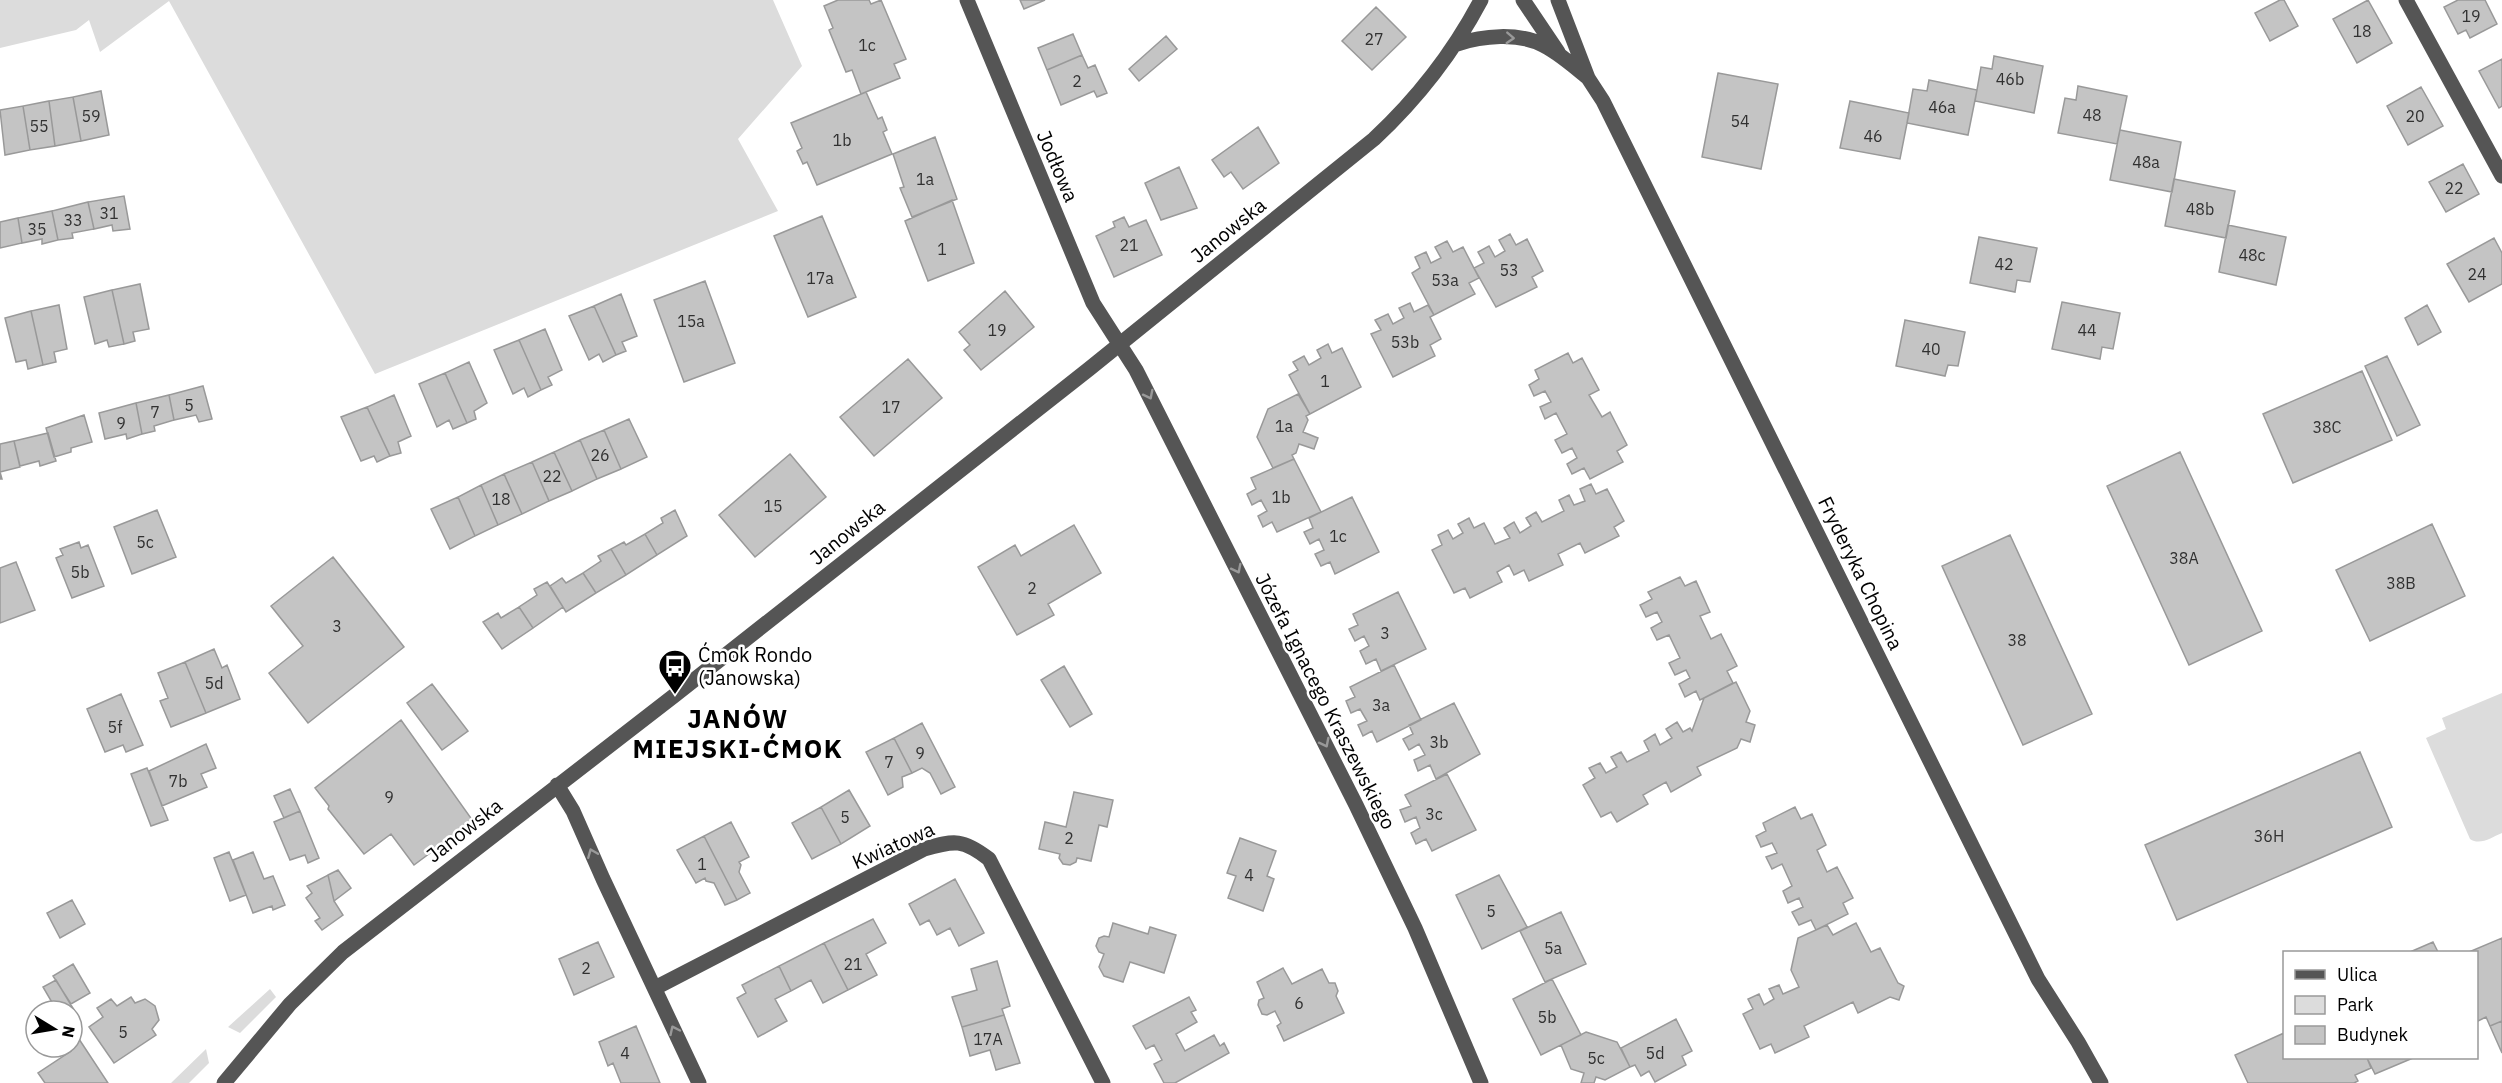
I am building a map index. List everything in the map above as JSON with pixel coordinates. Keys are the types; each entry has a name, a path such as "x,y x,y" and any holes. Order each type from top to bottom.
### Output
{"street":[{"name":"Jodłowa","path":"967,0 1094,303 1118,345"},
{"name":"Janowska","path":"224,1083 290,1004 343,952 675,695 1118,345 1374,139 1416,98 1457,44 1481,0"},
{"name":"Fryderyka Chopina","path":"1523,0 1559,55"},
{"name":"Fryderyka Chopina","path":"1558,0 1588,78 1603,102 1684,261 2038,979 2101,1083"},
{"path":"2406,0 2502,176"},
{"name":"Fryderyka Chopina","path":"1457,44 1487,37 1529,39 1543,44 1588,78"},
{"name":"Józefa Ignacego Kraszewskiego","path":"1118,345 1136,370 1356,805 1415,928 1481,1083"},
{"path":"558,785 573,811 699,1083"},
{"name":"Kwiatowa","path":"655,988 924,849 950,842 972,846 989,859 1103,1083"}],"green space":[{"path":"0,0 773,0 802,66 738,139 778,211 375,374 169,1 100,52 89,20 76,30 0,48"},
{"path":"2502,693 2502,833 2478,842 2470,839 2426,738 2446,729 2442,718"},
{"path":"270,989 276,997 240,1033 228,1027"},
{"path":"206,1049 209,1063 189,1083 171,1083"}],"building":[{"path":"838,0 869,0 871,4 881,0 906,59 894,64 900,78 861,94 852,70 846,72 829,30 833,28 824,6"},
{"path":"1020,0 1045,0 1024,9"},
{"path":"2284,0 2298,26 2270,41 2255,13"},
{"path":"2368,0 2392,43 2357,63 2333,19"},
{"path":"2458,0 2485,0 2497,24 2470,38 2466,30 2458,34 2444,7"},
{"path":"1376,7 1406,37 1372,70 1342,41"},
{"path":"1073,34 1082,55 1047,70 1038,48"},
{"path":"1166,36 1177,49 1139,81 1129,69"},
{"path":"1082,55 1088,68 1095,65 1107,93 1097,97 1094,91 1061,105 1047,70"},
{"path":"1994,56 2043,66 2034,113 1975,101 1981,67 1992,69"},
{"path":"2502,59 2502,106 2499,108 2479,71"},
{"path":"1718,73 1778,84 1761,169 1702,157"},
{"path":"1929,80 1977,90 1968,135 1907,123 1913,89 1927,91"},
{"path":"2078,86 2127,96 2117,144 2058,133 2065,98 2076,100"},
{"path":"2421,87 2443,126 2408,145 2387,106"},
{"path":"101,91 109,135 81,141 73,97"},
{"path":"866,92 878,119 882,117 887,130 883,132 892,154 817,185 807,162 803,164 797,151 802,148 791,123"},
{"path":"73,97 81,141 55,146 49,101"},
{"path":"49,101 55,146 30,150 23,106"},
{"path":"1850,101 1909,113 1900,159 1840,148"},
{"path":"23,106 30,150 5,155 0,110"},
{"path":"1258,127 1279,163 1243,189 1231,172 1224,177 1212,160"},
{"path":"2120,130 2181,142 2172,192 2110,180"},
{"path":"935,137 957,199 912,217 900,188 904,187 893,154"},
{"path":"2463,164 2479,194 2446,212 2429,182"},
{"path":"1179,167 1197,208 1161,220 1145,183"},
{"path":"2174,179 2235,191 2226,238 2165,226"},
{"path":"124,196 130,229 113,231 112,225 94,229 88,202"},
{"path":"952,200 974,263 928,281 905,221"},
{"path":"88,202 94,229 72,233 73,238 58,240 52,211"},
{"path":"52,211 58,240 42,244 42,239 22,243 18,218"},
{"path":"822,216 856,297 808,317 774,236"},
{"path":"1124,217 1129,227 1146,220 1162,255 1114,277 1096,236 1115,227 1113,222"},
{"path":"18,218 22,243 0,248 0,222"},
{"path":"2228,225 2286,237 2276,285 2219,272"},
{"path":"1510,234 1516,245 1527,239 1543,271 1532,277 1537,287 1496,307 1474,268 1484,263 1478,252 1489,246 1495,257 1505,251 1499,240"},
{"path":"1979,237 2037,248 2030,282 2017,280 2015,292 1970,283"},
{"path":"2494,238 2502,253 2502,284 2469,302 2447,264"},
{"path":"1447,241 1453,252 1463,247 1479,278 1469,283 1475,294 1434,315 1412,273 1420,268 1415,257 1426,252 1431,263 1441,258 1435,247"},
{"path":"705,281 735,363 684,382 654,300"},
{"path":"140,284 149,329 133,332 135,341 124,344 112,290"},
{"path":"112,290 124,344 109,347 107,340 95,344 84,297"},
{"path":"1005,291 1034,327 981,370 964,350 970,345 959,332"},
{"path":"621,294 637,336 622,342 626,351 616,355 594,306"},
{"path":"2062,302 2120,313 2113,349 2102,347 2100,359 2052,349"},
{"path":"1410,303 1414,312 1428,305 1434,315 1430,317 1441,339 1430,345 1435,356 1393,377 1371,334 1381,330 1375,320 1388,314 1393,324 1404,318 1399,308"},
{"path":"59,305 67,349 54,352 56,362 43,365 31,311"},
{"path":"2427,305 2441,332 2418,345 2405,318"},
{"path":"594,306 616,355 603,362 599,354 589,360 569,316"},
{"path":"31,311 43,365 28,369 26,360 16,362 5,318"},
{"path":"1905,320 1965,332 1958,366 1948,365 1945,376 1896,366"},
{"path":"545,329 562,370 548,377 552,385 541,390 519,340"},
{"path":"519,340 541,390 528,397 524,388 513,394 494,350"},
{"path":"1328,344 1332,353 1342,348 1361,387 1310,414 1289,375 1298,370 1293,362 1304,356 1309,365 1321,358 1317,350"},
{"path":"1568,353 1573,363 1582,358 1599,390 1589,395 1602,417 1610,412 1627,445 1617,451 1623,462 1590,479 1584,468 1572,474 1567,464 1577,458 1572,448 1562,453 1555,440 1567,434 1556,413 1545,419 1540,407 1551,402 1545,391 1534,396 1529,385 1539,379 1535,370"},
{"path":"2387,356 2420,425 2397,436 2365,366"},
{"path":"908,359 942,398 874,456 840,417"},
{"path":"469,362 487,403 474,411 476,419 467,423 445,373"},
{"path":"2362,371 2392,440 2293,483 2263,414"},
{"path":"445,373 467,423 453,429 449,420 437,427 419,384"},
{"path":"203,386 212,419 199,422 196,415 174,420 169,395"},
{"path":"1298,394 1310,414 1306,416 1308,420 1303,432 1318,438 1314,449 1299,444 1296,453 1292,455 1294,459 1273,468 1257,437 1268,409"},
{"path":"169,395 174,420 154,426 155,431 142,434 136,403"},
{"path":"394,395 411,436 398,442 401,453 390,456 367,407"},
{"path":"136,403 142,434 127,439 126,434 105,439 99,413"},
{"path":"367,407 390,456 377,462 374,456 361,461 341,417"},
{"path":"84,415 92,442 71,448 71,452 54,457 46,428"},
{"path":"629,419 647,457 621,469 604,430"},
{"path":"604,430 621,469 597,479 580,440"},
{"path":"48,433 56,461 40,466 39,461 20,466 14,441"},
{"path":"580,440 597,479 572,491 554,452"},
{"path":"14,441 20,467 0,472 0,444"},
{"path":"554,452 572,491 549,501 532,462"},
{"path":"2180,452 2262,631 2189,665 2107,486"},
{"path":"790,454 826,497 755,557 719,515"},
{"path":"1294,459 1321,512 1277,532 1272,522 1263,527 1258,516 1267,511 1261,500 1252,505 1247,494 1256,489 1251,478"},
{"path":"532,462 549,501 522,514 504,474"},
{"path":"504,474 522,514 498,525 481,485"},
{"path":"1591,484 1596,494 1607,489 1624,521 1614,527 1619,536 1585,553 1580,543 1558,554 1563,565 1529,581 1524,570 1514,575 1509,565 1497,572 1502,582 1470,598 1465,588 1454,593 1432,550 1442,545 1438,535 1448,530 1453,539 1463,533 1458,524 1469,518 1474,528 1484,523 1495,544 1510,538 1504,528 1514,522 1520,533 1531,526 1526,518 1536,512 1542,522 1564,511 1559,500 1569,495 1574,505 1585,501 1580,489"},
{"path":"481,485 498,525 475,536 458,497"},
{"path":"458,497 475,536 450,549 431,509"},
{"path":"1352,497 1379,552 1335,574 1330,562 1321,566 1315,554 1324,550 1319,539 1310,544 1304,532 1313,528 1309,518"},
{"path":"157,510 176,557 132,574 114,527"},
{"path":"675,510 687,536 657,555 645,534 663,523 661,518"},
{"path":"2432,524 2465,596 2370,641 2336,570"},
{"path":"1074,525 1101,573 1048,604 1054,615 1017,635 978,567 1015,545 1021,556"},
{"path":"645,534 657,555 626,575 611,549 624,542 626,545"},
{"path":"2010,535 2092,714 2023,745 1942,566"},
{"path":"79,542 81,548 88,545 104,586 72,598 56,558 63,555 60,549"},
{"path":"611,549 626,575 596,593 583,573 601,561 598,556"},
{"path":"333,557 404,647 308,723 269,673 303,646 271,606"},
{"path":"16,562 35,610 0,623 0,568"},
{"path":"583,573 596,593 566,612 550,586 562,578 566,583"},
{"path":"1680,577 1685,586 1696,581 1710,612 1700,616 1711,639 1721,634 1737,666 1727,671 1733,683 1700,700 1696,691 1685,697 1679,684 1690,678 1686,670 1675,675 1669,663 1680,658 1669,635 1657,640 1651,628 1662,622 1657,612 1646,617 1640,605 1652,599 1648,592"},
{"path":"547,582 563,607 533,628 519,607 537,595 534,589"},
{"path":"1398,592 1426,649 1381,671 1376,659 1366,664 1360,651 1369,646 1364,636 1355,641 1349,629 1358,625 1353,614"},
{"path":"519,607 533,628 502,649 483,622 498,613 501,618"},
{"path":"214,649 222,668 227,665 240,699 206,713 185,662"},
{"path":"185,662 206,713 171,727 160,701 168,698 158,673"},
{"path":"1394,665 1421,720 1377,742 1372,731 1363,736 1358,725 1367,721 1360,709 1351,713 1346,701 1355,697 1350,687"},
{"path":"1064,666 1092,714 1070,727 1041,680"},
{"path":"1736,682 1750,711 1746,722 1755,725 1750,742 1741,739 1737,748 1697,767 1701,775 1671,792 1666,782 1643,795 1648,804 1617,822 1611,812 1601,817 1583,785 1595,778 1589,768 1600,763 1606,773 1617,767 1611,757 1621,752 1627,762 1649,751 1644,741 1655,734 1660,745 1672,738 1666,729 1677,722 1683,732 1690,728 1692,731 1704,698"},
{"path":"432,684 468,731 442,750 407,703"},
{"path":"121,694 143,745 126,752 123,745 105,752 87,709"},
{"path":"1454,703 1480,754 1436,779 1430,765 1418,771 1414,760 1425,755 1419,744 1409,750 1403,739 1413,734 1409,725"},
{"path":"401,720 473,821 414,865 391,834 364,854 328,809 329,806 315,788"},
{"path":"922,723 955,787 941,794 930,773 922,768 912,773 894,738"},
{"path":"894,738 912,773 902,777 903,787 888,795 866,752"},
{"path":"206,744 216,768 201,774 207,787 162,806 149,771"},
{"path":"2360,752 2392,827 2177,920 2145,845"},
{"path":"147,768 168,820 151,826 131,774"},
{"path":"1447,774 1476,830 1432,851 1426,839 1416,844 1411,833 1420,828 1416,817 1405,822 1400,810 1411,806 1405,795"},
{"path":"290,789 300,811 284,818 274,796"},
{"path":"849,790 870,826 841,844 821,807"},
{"path":"1074,792 1113,800 1107,827 1099,825 1091,861 1077,858 1076,862 1070,865 1063,864 1059,858 1060,854 1039,849 1045,822 1066,827"},
{"path":"821,807 841,844 812,859 792,823"},
{"path":"1795,807 1801,819 1812,814 1826,845 1817,850 1827,872 1837,867 1853,898 1843,903 1848,914 1816,930 1811,920 1799,925 1792,912 1803,907 1799,898 1788,903 1783,891 1792,886 1782,864 1772,869 1766,857 1777,853 1772,843 1761,847 1756,836 1766,831 1763,823"},
{"path":"300,811 319,858 308,863 305,855 290,860 274,822"},
{"path":"731,822 749,857 739,862 741,865 739,872 750,893 737,900 704,836"},
{"path":"704,836 737,900 725,905 714,883 706,881 705,878 696,883 677,850"},
{"path":"1240,838 1276,851 1267,876 1274,879 1263,911 1228,898 1236,876 1227,873"},
{"path":"229,852 246,895 230,901 214,858"},
{"path":"253,852 264,879 273,876 285,905 273,910 272,906 253,913 233,860"},
{"path":"338,870 351,888 334,901 328,875"},
{"path":"328,875 334,901 343,915 322,930 315,921 320,918 306,898 312,893 307,886"},
{"path":"1499,875 1527,927 1482,949 1456,895"},
{"path":"955,879 984,933 959,946 950,928 937,935 929,920 920,925 909,904"},
{"path":"72,900 85,924 60,938 47,913"},
{"path":"1561,912 1586,964 1545,982 1520,931"},
{"path":"873,919 886,943 866,954 877,975 848,990 824,943"},
{"path":"1113,923 1148,934 1150,927 1176,935 1164,973 1130,962 1123,982 1104,976 1099,967 1104,954 1099,952 1096,946 1099,938 1109,937"},
{"path":"1856,923 1871,952 1880,948 1898,983 1904,986 1899,1000 1890,997 1858,1013 1853,1002 1804,1026 1809,1037 1775,1053 1771,1044 1760,1049 1743,1014 1753,1009 1748,999 1759,994 1764,1005 1774,999 1769,989 1779,985 1783,994 1799,987 1791,970 1798,938 1827,925 1833,935"},
{"path":"2502,938 2502,1021 2490,1026 2486,1017 2478,1021 2478,951 2471,951"},
{"path":"598,942 614,977 574,995 559,959"},
{"path":"2433,942 2438,951 2412,951"},
{"path":"824,943 848,990 823,1003 811,980 791,991 779,966"},
{"path":"997,961 1010,1006 1002,1009 1004,1015 962,1027 952,997 977,990 971,969"},
{"path":"73,964 90,993 80,999 68,999 53,976"},
{"path":"779,966 791,991 775,999 787,1021 758,1037 737,998 746,993 742,985"},
{"path":"1283,968 1292,984 1322,969 1329,983 1335,983 1338,991 1336,996 1344,1013 1284,1041 1277,1026 1281,1023 1275,1011 1267,1015 1262,1014 1258,1005 1259,1000 1264,998 1257,982"},
{"path":"1552,979 1581,1035 1541,1055 1513,999"},
{"path":"56,980 67,999 50,999 43,987"},
{"path":"131,997 135,1003 145,999 155,1006 159,1020 152,1029 156,1035 114,1063 89,1027 103,1017 97,1008 111,999 117,1006"},
{"path":"1189,997 1196,1010 1191,1012 1197,1022 1176,1034 1185,1051 1214,1035 1220,1046 1224,1043 1229,1053 1175,1083 1164,1083 1154,1064 1162,1060 1154,1045 1146,1049 1133,1026"},
{"path":"1004,1015 1020,1063 996,1070 990,1050 970,1056 962,1027"},
{"path":"1676,1019 1692,1051 1682,1056 1686,1065 1655,1082 1649,1071 1641,1076 1635,1065 1630,1067 1621,1048"},
{"path":"2502,1021 2502,1053 2490,1026"},
{"path":"636,1026 660,1083 621,1083 613,1063 608,1066 599,1042"},
{"path":"1586,1032 1617,1042 1630,1067 1605,1080 1596,1077 1594,1083 1581,1083 1584,1073 1571,1069 1561,1045"},
{"path":"2283,1033 2283,1059 2367,1059 2371,1068 2355,1075 2358,1081 2354,1083 2248,1083 2235,1055"},
{"path":"84,1047 108,1083 45,1083 38,1073 59,1059 84,1059"},
{"path":"2368,1059 2411,1059 2375,1074"}],"place":[{"name":"Ćmok Rondo (Janowska)","path":"675,695"}],"district":[{"name":"JANÓW MIEJSKI-ĆMOK","path":"738,733"}]}
